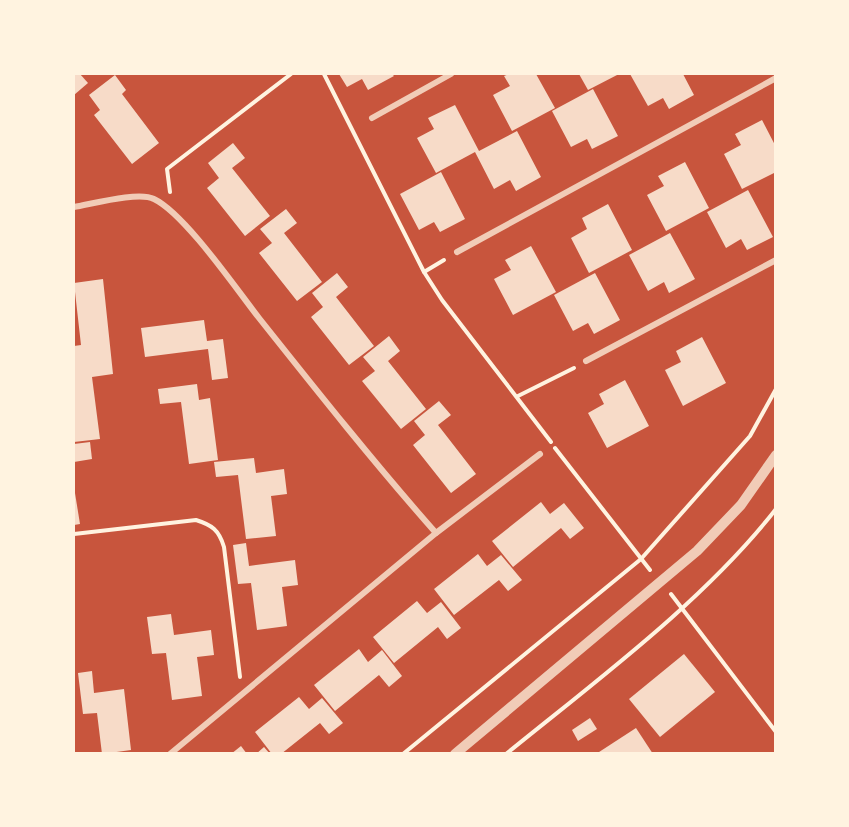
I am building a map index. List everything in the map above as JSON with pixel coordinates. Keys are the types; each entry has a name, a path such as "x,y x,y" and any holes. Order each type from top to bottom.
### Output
{"street":[{"path":"372,118 452,74"},
{"path":"457,252 776,78"},
{"path":"74,207 129,198 153,198 172,213 200,242 313,387 436,533"},
{"path":"585,361 776,260"},
{"path":"170,753 436,533 540,454"},
{"path":"455,753 697,551 741,505 776,455"}],"path":[{"path":"172,213 167,169 291,74"},
{"path":"324,74 424,272 442,300 641,559 682,607 776,732"},
{"path":"424,272 457,252"},
{"path":"518,396 585,361"},
{"path":"403,753 641,559 750,436 776,389"},
{"path":"506,753 682,607 746,547 776,509"},
{"path":"74,534 196,520 211,525 220,535 224,547 242,694"}],"building":[{"path":"74,74 80,74 88,83 74,95"},
{"path":"339,74 392,74 394,76 368,90 362,79 347,87"},
{"path":"536,74 555,108 512,131 493,95 510,86 504,76"},
{"path":"579,74 619,74 588,90"},
{"path":"630,74 683,74 694,95 669,109 663,98 648,106"},
{"path":"115,75 126,90 122,94 159,143 132,164 94,115 100,110 89,95"},
{"path":"593,89 618,136 592,149 587,139 571,147 552,111"},
{"path":"455,105 479,151 517,131 541,177 516,191 510,180 494,189 475,152 436,173 417,138 434,129 428,118"},
{"path":"762,120 776,147 776,172 742,189 724,154 741,145 735,134"},
{"path":"233,143 245,158 232,168 270,216 245,236 207,188 219,178 208,163"},
{"path":"685,162 709,208 666,231 647,195 664,186 658,176"},
{"path":"441,172 465,219 440,232 434,222 419,230 400,194"},
{"path":"748,190 773,237 747,250 741,239 726,248 707,212"},
{"path":"608,204 632,250 589,273 571,238 587,229 582,218"},
{"path":"286,209 297,223 284,233 322,282 297,301 259,253 272,243 260,229"},
{"path":"670,233 695,279 669,293 664,282 648,291 629,255"},
{"path":"531,246 556,292 513,315 494,279 511,270 505,260"},
{"path":"337,273 348,287 336,297 374,346 349,365 311,317 323,307 312,293"},
{"path":"595,273 620,320 594,334 588,323 573,331 554,295"},
{"path":"103,279 113,374 92,377 100,439 74,442 74,346 81,345 74,283"},
{"path":"204,320 207,341 223,339 228,378 212,380 208,349 145,357 141,328"},
{"path":"389,336 400,351 388,361 426,409 401,429 362,381 375,371 363,357"},
{"path":"702,337 726,383 683,406 665,370 681,362 676,351"},
{"path":"625,380 649,426 607,448 588,413 604,404 599,394"},
{"path":"197,384 199,400 210,398 218,460 189,464 181,402 160,404 158,389"},
{"path":"439,401 451,415 438,425 476,474 451,493 413,445 425,435 414,421"},
{"path":"90,442 92,459 74,462 74,444"},
{"path":"254,458 256,473 284,469 287,494 271,496 276,536 246,539 238,475 216,477 214,462"},
{"path":"74,487 80,524 74,525"},
{"path":"541,502 550,514 564,503 584,528 570,539 561,528 513,567 492,541"},
{"path":"246,543 249,566 295,560 298,585 282,587 287,626 257,630 251,583 238,584 233,545"},
{"path":"478,554 487,566 501,555 522,580 508,591 499,580 454,615 434,589"},
{"path":"417,601 427,613 441,602 461,628 447,639 438,627 394,663 373,637"},
{"path":"171,614 174,635 211,630 214,655 197,657 202,696 172,700 166,653 152,654 147,617"},
{"path":"359,649 368,662 382,650 402,676 389,687 379,675 335,711 314,685"},
{"path":"684,654 715,692 660,737 629,699"},
{"path":"92,671 94,693 124,689 131,750 102,754 97,713 83,714 78,673"},
{"path":"299,697 309,709 322,698 343,723 329,734 320,723 281,754 272,754 255,732"},
{"path":"590,718 597,729 578,741 572,730"},
{"path":"636,728 653,754 596,754"},
{"path":"241,746 247,754 231,754"},
{"path":"264,747 270,754 256,754"}]}
